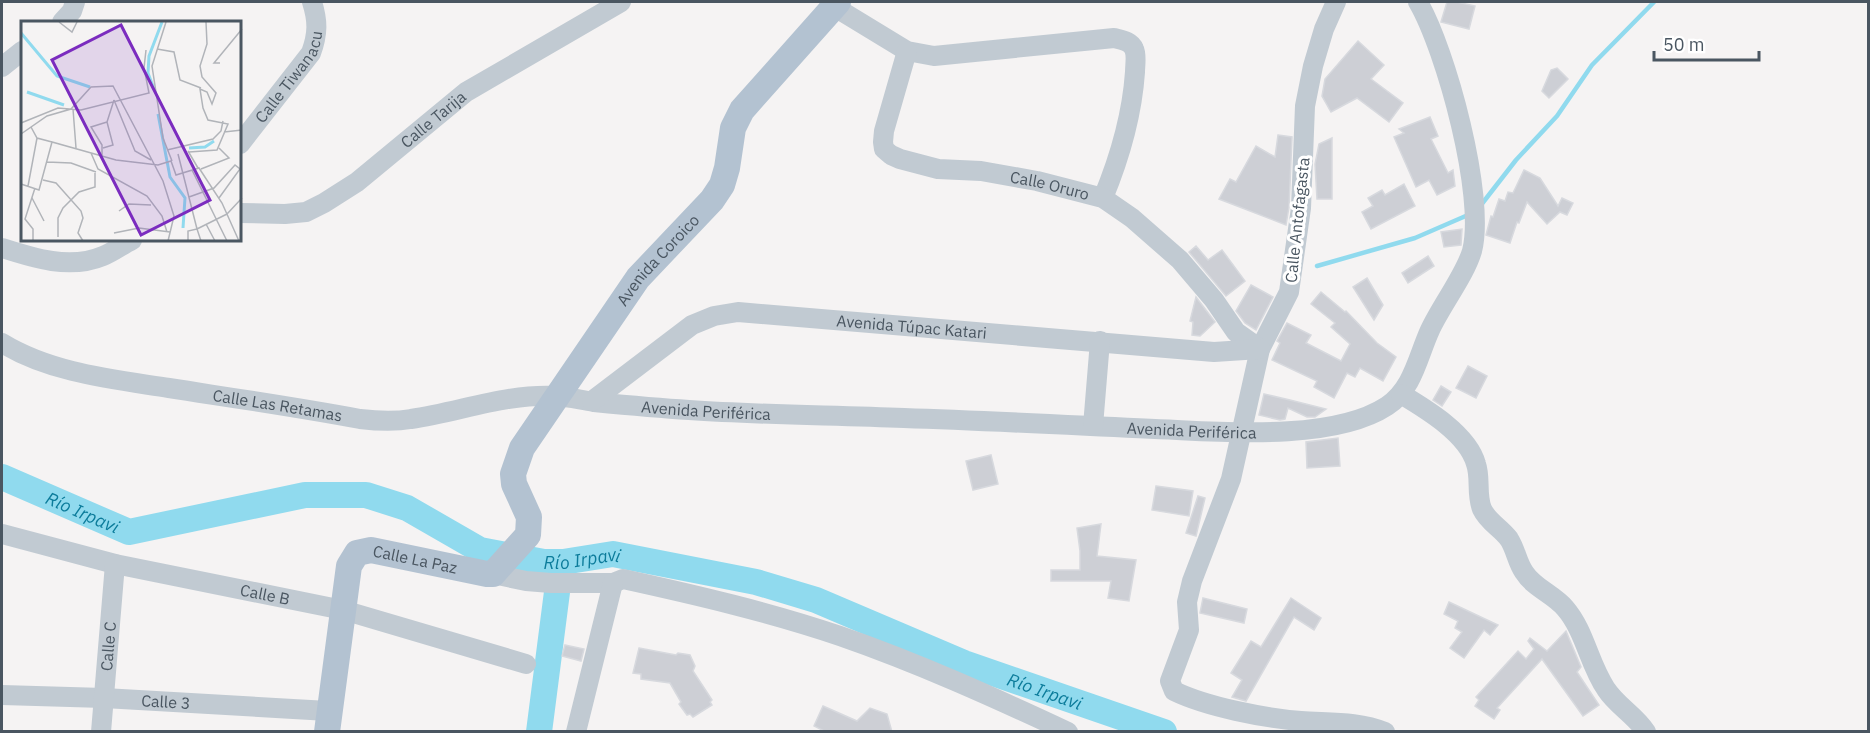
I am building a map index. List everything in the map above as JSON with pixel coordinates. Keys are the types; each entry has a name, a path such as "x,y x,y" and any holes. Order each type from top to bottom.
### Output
{"main road":[{"name":"Avenida Coroico","path":"497,570 528,535 529,517 514,484 515,465 522,448 638,278 712,200 722,185 733,128 742,110 835,4"},
{"name":"Calle La Paz","path":"328,721 349,566 357,553 371,550 487,574 497,570"}],"street":[{"path":"63,21 72,11 75,2"},
{"name":"Calle Tiwanacu","path":"242,141 311,53 318,36 317,18 312,2"},
{"name":"Calle Tarija","path":"242,213 306,212 324,202 357,182 466,92 621,2"},
{"name":"Calle Antofagasta","path":"1336,2 1312,66 1305,106 1301,208 1289,292 1260,349 1231,479 1192,581 1187,602 1189,630 1170,681 1174,691 1209,703 1277,718 1352,723 1385,732"},
{"name":"Avenida Periférica","path":"558,396 592,402 691,410 1240,433 1311,429 1343,423 1378,411 1401,394 1412,375 1435,319 1472,252 1474,193 1452,95 1431,23 1418,2"},
{"path":"835,4 908,51 934,56 1114,39 1127,41 1134,48 1135,60 1129,114 1124,143 1104,198"},
{"name":"Calle Oruro","path":"908,51 882,142 884,149 891,155 938,169 992,173 1037,181 1104,198 1132,218 1180,260 1214,300 1236,332 1260,349"},
{"path":"2,67 21,52"},
{"path":"2,248 48,261 75,262 102,257 128,242"},
{"name":"Avenida Túpac Katari","path":"592,402 692,325 714,316 738,312 1214,352 1260,349"},
{"path":"1092,426 1100,341"},
{"name":"Calle Las Retamas","path":"2,343 22,356 48,365 106,378 360,419 411,419 503,399 558,396"},
{"path":"1401,394 1426,408 1465,444 1477,465 1480,502 1485,515 1508,537 1528,578 1560,603 1569,614 1596,674 1606,690 1615,702 1639,722 1646,732"},
{"name":"Calle B","path":"2,534 115,564 343,610 526,664"},
{"name":"Calle C","path":"101,732 115,564"},
{"path":"497,570 526,581 613,583 623,579 732,603 840,636 975,688 1068,732"},
{"path":"576,732 613,583"},
{"name":"Calle 3","path":"2,694 104,698 328,721"}],"building":[{"path":"1447,2 1475,6 1469,29 1441,22"},
{"path":"1358,41 1384,65 1371,79 1403,103 1389,122 1357,98 1331,112 1322,96 1325,79"},
{"path":"1557,68 1568,79 1549,98 1542,91 1551,70"},
{"path":"1430,117 1438,136 1431,139 1448,173 1453,170 1455,186 1437,195 1429,180 1416,187 1394,137 1404,133 1399,129"},
{"path":"1278,135 1292,137 1286,225 1219,199 1230,179 1236,182 1256,146 1275,157"},
{"path":"1332,138 1332,199 1317,199 1315,164 1319,144"},
{"path":"1524,170 1540,178 1558,206 1562,198 1573,203 1567,215 1560,212 1547,224 1527,202 1510,243 1486,235 1499,199 1505,201 1508,192 1513,193"},
{"path":"1404,184 1415,206 1371,229 1362,212 1373,206 1368,198 1382,190 1385,195"},
{"path":"1462,229 1461,245 1444,247 1441,232"},
{"path":"1196,246 1208,260 1222,250 1245,281 1226,296 1189,252"},
{"path":"1428,256 1434,266 1408,283 1402,273"},
{"path":"1367,278 1383,305 1374,320 1353,287"},
{"path":"1251,285 1273,297 1256,330 1245,323 1236,311"},
{"path":"1321,292 1346,311 1377,343 1396,357 1383,381 1360,368 1355,377 1347,373 1334,398 1314,387 1317,381 1272,360 1280,343 1277,341 1287,323 1311,335 1306,343 1341,361 1350,344 1331,327 1335,323 1311,304"},
{"path":"1196,297 1215,322 1200,336 1192,335 1193,322 1190,321"},
{"path":"1468,366 1487,376 1476,398 1456,388"},
{"path":"1441,386 1451,392 1442,406 1433,400"},
{"path":"1264,394 1326,409 1315,417 1307,417 1288,408 1285,419 1259,415"},
{"path":"1338,438 1340,466 1307,468 1306,442"},
{"path":"991,455 998,484 973,490 966,461"},
{"path":"1156,486 1193,491 1189,516 1152,510"},
{"path":"1198,496 1205,498 1196,536 1186,533"},
{"path":"1101,524 1097,556 1136,560 1129,601 1108,598 1111,581 1051,581 1051,570 1080,570 1077,528"},
{"path":"1203,598 1247,609 1244,623 1200,613"},
{"path":"1291,598 1321,618 1314,630 1294,617 1246,701 1232,697 1242,680 1231,673 1251,641 1261,647"},
{"path":"1449,602 1498,625 1490,635 1484,630 1464,658 1450,648 1462,632 1455,628 1458,621 1444,614"},
{"path":"1566,631 1581,667 1577,672 1599,705 1583,716 1542,659 1497,708 1500,710 1494,719 1475,706 1479,700 1476,697 1518,651 1526,659 1534,649 1528,641 1530,638 1547,651"},
{"path":"565,645 584,649 581,661 562,656"},
{"path":"639,648 676,655 678,653 690,655 695,666 693,671 712,700 710,702 712,705 693,717 690,714 687,715 679,704 681,702 670,683 641,679 641,674 633,673"},
{"path":"823,706 857,721 870,708 887,714 892,732 826,732 814,726"}],"waterway":[{"path":"1481,205 1516,160 1557,116 1592,65 1654,2"},
{"path":"1317,266 1415,238 1468,215"},
{"name":"Río Irpavi","path":"2,477 129,532 305,495 366,495 407,508 480,550 544,562 563,562 613,554 756,582 816,600 964,663 1164,732"},
{"path":"539,732 557,592"}]}
